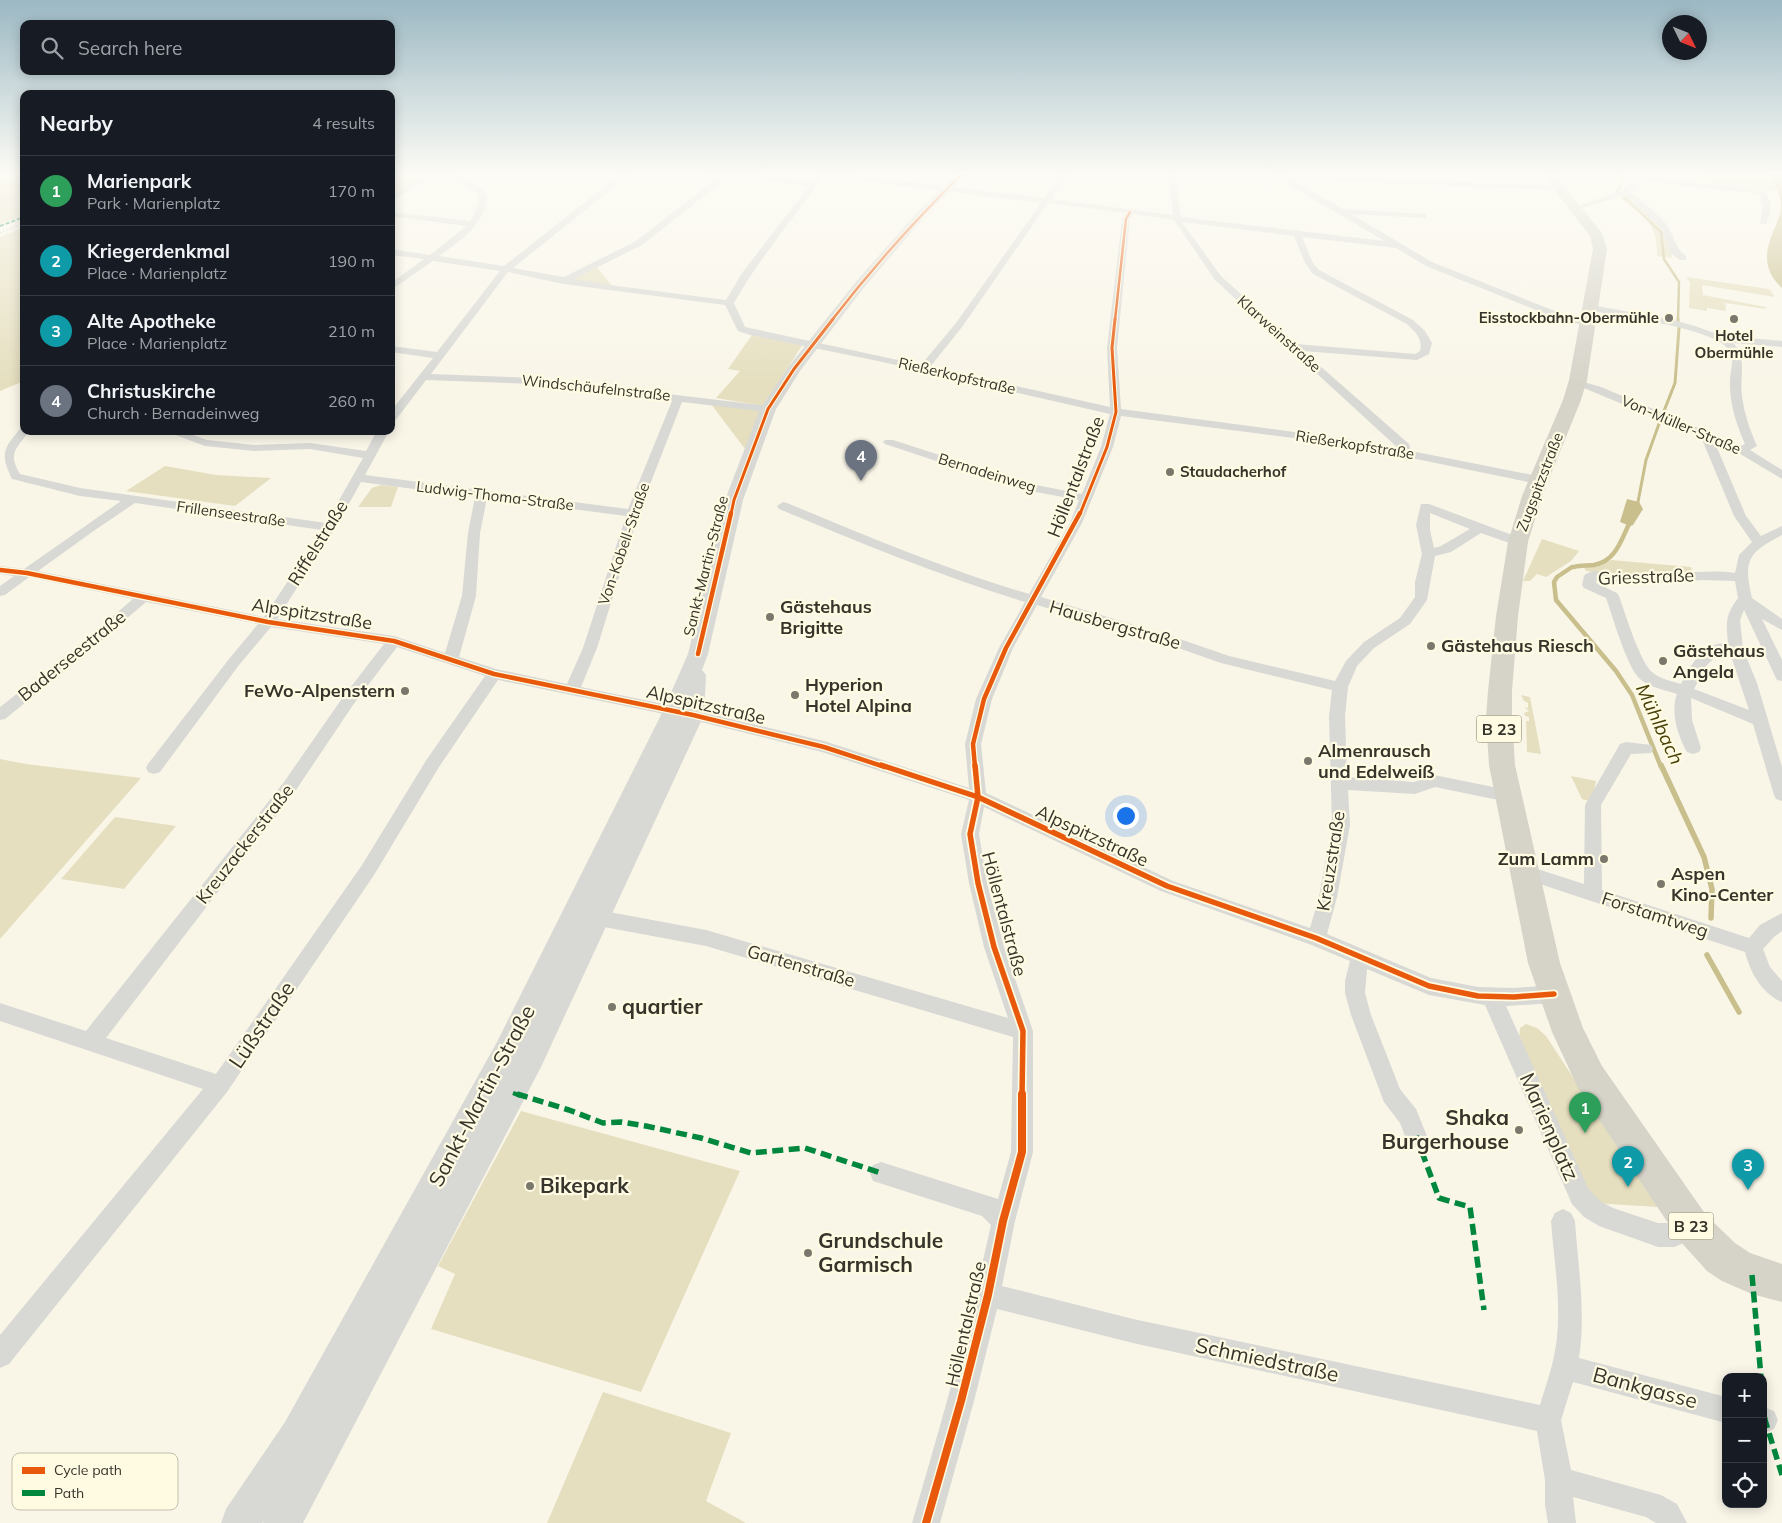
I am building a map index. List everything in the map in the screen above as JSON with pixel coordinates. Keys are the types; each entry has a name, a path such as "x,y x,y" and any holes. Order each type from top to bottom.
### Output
{"main road":[{"name":"Sankt-Martin-Straße","path":"282,1523 513,1094 586,916 684,713 734,500 768,409 813,344 863,281 898,242"},
{"name":"Zugspitzstraße","path":"1525,872 1500,751 1499,700 1507,616 1518,542 1538,480 1572,400 1577,383 1600,249 1598,242"},
{"name":"B 23","path":"1525,872 1544,963 1570,1037 1590,1077 1693,1228 1721,1256 1736,1267 1752,1275 1782,1282"},
{"name":"Sankt-Martin-Straße","path":"240,1523 298,1435 348,1347 507,1051 586,916"}],"street":[{"path":"395,284 450,242"},
{"path":"396,405 440,356 506,268 523,252 538,242"},
{"path":"563,281 640,242"},
{"path":"395,253 506,268 563,281 729,304 746,275 771,242"},
{"path":"924,368 959,325 1016,242"},
{"name":"Höllentalstraße","path":"926,1523 961,1401 988,1295 1003,1221 1022,1152 1023,1031 994,947 978,883 970,834 978,797 973,744 984,700 1006,648 1034,602 1076,523 1106,447 1116,412 1112,348 1123,242"},
{"name":"Klarweinstraße","path":"1192,242 1205,263 1218,278 1405,446 1405,452"},
{"path":"1293,347 1417,357 1425,352 1427,343 1422,333 1410,322 1316,272 1309,262 1300,242"},
{"path":"1370,242 1396,245"},
{"path":"1391,242 1430,264 1469,282 1573,321 1589,316 1679,325 1706,331 1723,339 1735,349 1734,385 1738,412 1751,446 1741,450"},
{"path":"1673,242 1673,251 1683,258"},
{"name":"Rießerkopfstraße","path":"729,304 741,328 753,333 924,368 1116,412 1310,437 1405,452 1538,480"},
{"path":"1723,339 1782,344"},
{"path":"395,350 440,356"},
{"name":"Windschäufelnstraße","path":"422,378 519,380 679,397 768,409"},
{"name":"Von-Müller-Straße","path":"1577,383 1597,389 1741,450 1782,475"},
{"name":"Von-Kobell-Straße","path":"572,691 590,648 633,513 679,397"},
{"name":"Frillenseestraße","path":"21,435 8,450 8,463 16,476 73,491 330,527"},
{"path":"182,435 205,443 254,448 310,446 369,455"},
{"name":"Riffelstraße","path":"154,768 234,662 268,622 330,527 381,435"},
{"path":"1706,435 1740,516 1759,542"},
{"name":"Bernadeinweg","path":"889,442 1024,486 1086,498"},
{"name":"Ludwig-Thoma-Straße","path":"358,478 633,513"},
{"path":"451,659 470,596 474,533 482,494"},
{"path":"0,592 90,527 132,500"},
{"name":"Hausbergstraße","path":"783,506 874,544 974,582 1034,602 1170,640 1226,660 1340,687"},
{"name":"Kreuzstraße","path":"1316,938 1328,897 1341,824 1337,716 1340,687 1350,664 1369,645 1405,621 1422,597 1422,582 1429,554 1423,535 1422,519 1425,507 1518,542"},
{"path":"1429,554 1446,549 1480,528"},
{"path":"1782,530 1759,542 1746,552 1743,558 1742,578 1745,598 1782,676"},
{"name":"Alpspitzstraße","path":"0,570 27,573 268,622 394,641 494,674 684,713 824,747 978,797 1167,886 1316,938 1369,961"},
{"name":"Griesstraße","path":"1742,578 1729,575 1702,574 1636,580 1591,576 1589,585 1612,596 1629,643 1644,674 1654,681 1760,721"},
{"name":"Baderseestraße","path":"0,715 77,654 143,597"},
{"path":"1745,598 1759,611 1782,625"},
{"path":"1745,598 1736,611 1733,620 1736,648 1749,683 1782,795"},
{"name":"Kreuzackerstraße","path":"90,1042 290,786 348,702 394,641"},
{"path":"1693,748 1683,718 1682,702 1685,692 1709,652 1718,648 1736,648"},
{"name":"Lüßstraße","path":"0,1355 220,1085 368,870 433,763 494,674"},
{"name":"Forstamtweg","path":"1593,894 1594,805 1626,748 1645,749"},
{"path":"1340,783 1415,788 1434,781 1508,796"},
{"name":"Forstamtweg","path":"1525,872 1753,947"},
{"name":"Gartenstraße","path":"586,916 706,938 1023,1031"},
{"path":"1782,921 1767,931 1753,947 1755,958 1768,982 1782,993"},
{"path":"1416,1136 1408,1116 1392,1095 1361,1015 1355,993 1355,981 1369,961 1429,986 1462,994 1492,997 1554,994"},
{"name":"Marienplatz","path":"1492,997 1580,1196 1592,1209 1607,1218 1658,1235 1674,1235 1693,1228"},
{"path":"0,1012 220,1085"},
{"path":"881,1173 989,1207 1003,1221"},
{"path":"1562,1523 1559,1505 1560,1480 1548,1420 1565,1367 1569,1343 1569,1304 1563,1220"},
{"name":"Schmiedstraße","path":"988,1295 1133,1331 1548,1420"},
{"name":"Bankgasse","path":"1565,1367 1722,1409"},
{"path":"1560,1480 1651,1505 1668,1514 1673,1523"}],"shaded area":[{"path":"0,242 20,242 20,383 0,391"},
{"path":"1656,242 1668,242 1672,258 1657,256"},
{"path":"1782,242 1782,288 1775,281 1768,266 1769,243"},
{"path":"595,265 613,287 565,280"},
{"path":"1686,277 1769,289 1775,297 1702,285 1703,295 1766,307 1766,309 1725,303 1726,311 1707,308 1707,311 1689,308 1690,282"},
{"path":"752,335 803,344 763,406 716,398 740,371 728,369"},
{"path":"711,404 761,410 745,449"},
{"path":"165,466 216,475 271,478 235,506 126,491"},
{"path":"381,485 398,487 391,507 358,507 372,488"},
{"path":"1627,499 1639,502 1643,509 1633,525 1630,526 1620,522"},
{"path":"1542,539 1579,551 1571,561 1546,577 1537,574 1530,581 1523,581"},
{"path":"1611,560 1691,567 1693,574 1641,578 1586,571 1583,566 1597,567"},
{"path":"1521,695 1530,697 1541,754 1527,752 1526,721 1529,721 1529,717 1525,716 1524,713 1529,711 1524,707 1528,708 1528,703 1524,701"},
{"path":"0,759 141,778 0,939"},
{"path":"1571,776 1596,781 1592,802 1582,799"},
{"path":"115,817 176,826 124,889 61,879"},
{"path":"1526,1024 1537,1028 1546,1036 1658,1207 1592,1203 1519,1038 1520,1028"},
{"path":"521,1111 740,1171 641,1392 431,1329 455,1274 438,1266"},
{"path":"603,1392 731,1433 706,1501 746,1523 547,1523"}],"waterway":[{"name":"Mühlbach","path":"1662,242 1664,259 1679,282 1678,320"},
{"name":"Mühlbach","path":"1664,411 1675,383 1679,328"},
{"name":"Mühlbach","path":"1637,507 1646,460 1660,421"},
{"name":"Mühlbach","path":"1574,567 1594,565 1608,559 1617,549 1630,522"},
{"name":"Mühlbach","path":"1572,567 1557,577 1554,582 1556,600 1616,671 1632,695 1661,767"},
{"name":"Mühlbach","path":"1661,765 1704,857 1712,889 1711,918"},
{"name":"Mühlbach","path":"1707,955 1739,1012"}],"marked path":[{"path":"513,1093 569,1110 603,1123 621,1122 646,1126 701,1138 751,1153 805,1148 881,1173"},
{"path":"1416,1136 1439,1198 1470,1207 1484,1310"},
{"path":"1752,1275 1761,1373"},
{"path":"1765,1418 1782,1475"}],"cycle path":[{"path":"698,654 734,500 768,409 794,369 858,287 897,242"},
{"path":"926,1523 961,1401 988,1295 1003,1221 1022,1152 1023,1031 994,947 978,883 970,834 978,797 973,744 984,699 1006,648 1076,523 1107,447 1116,412 1112,348 1123,242"},
{"path":"0,570 27,573 268,622 394,641 494,674 693,715 824,747 978,797 1167,886 1316,938 1429,986 1478,996 1514,997 1554,994"}],"place":[{"name":"Eisstockbahn-Obermühle","path":"1669,318"},
{"name":"Hotel Obermühle","path":"1734,319"},
{"name":"Staudacherhof","path":"1170,472"},
{"name":"Christuskirche","path":"861,481"},
{"name":"Gästehaus Brigitte","path":"770,617"},
{"name":"Gästehaus Riesch","path":"1431,646"},
{"name":"Gästehaus Angela","path":"1663,661"},
{"name":"FeWo-Alpenstern","path":"405,691"},
{"name":"Hyperion Hotel Alpina","path":"795,695"},
{"name":"Almenrausch und Edelweiß","path":"1308,761"},
{"name":"Zum Lamm","path":"1604,859"},
{"name":"Aspen Kino-Center","path":"1661,884"},
{"name":"quartier","path":"612,1007"},
{"name":"Shaka Burgerhouse","path":"1519,1130"},
{"name":"Marienpark","path":"1585,1133"},
{"name":"Bikepark","path":"530,1186"},
{"name":"Kriegerdenkmal","path":"1628,1187"},
{"name":"Alte Apotheke","path":"1748,1190"},
{"name":"Grundschule Garmisch","path":"808,1253"}]}
